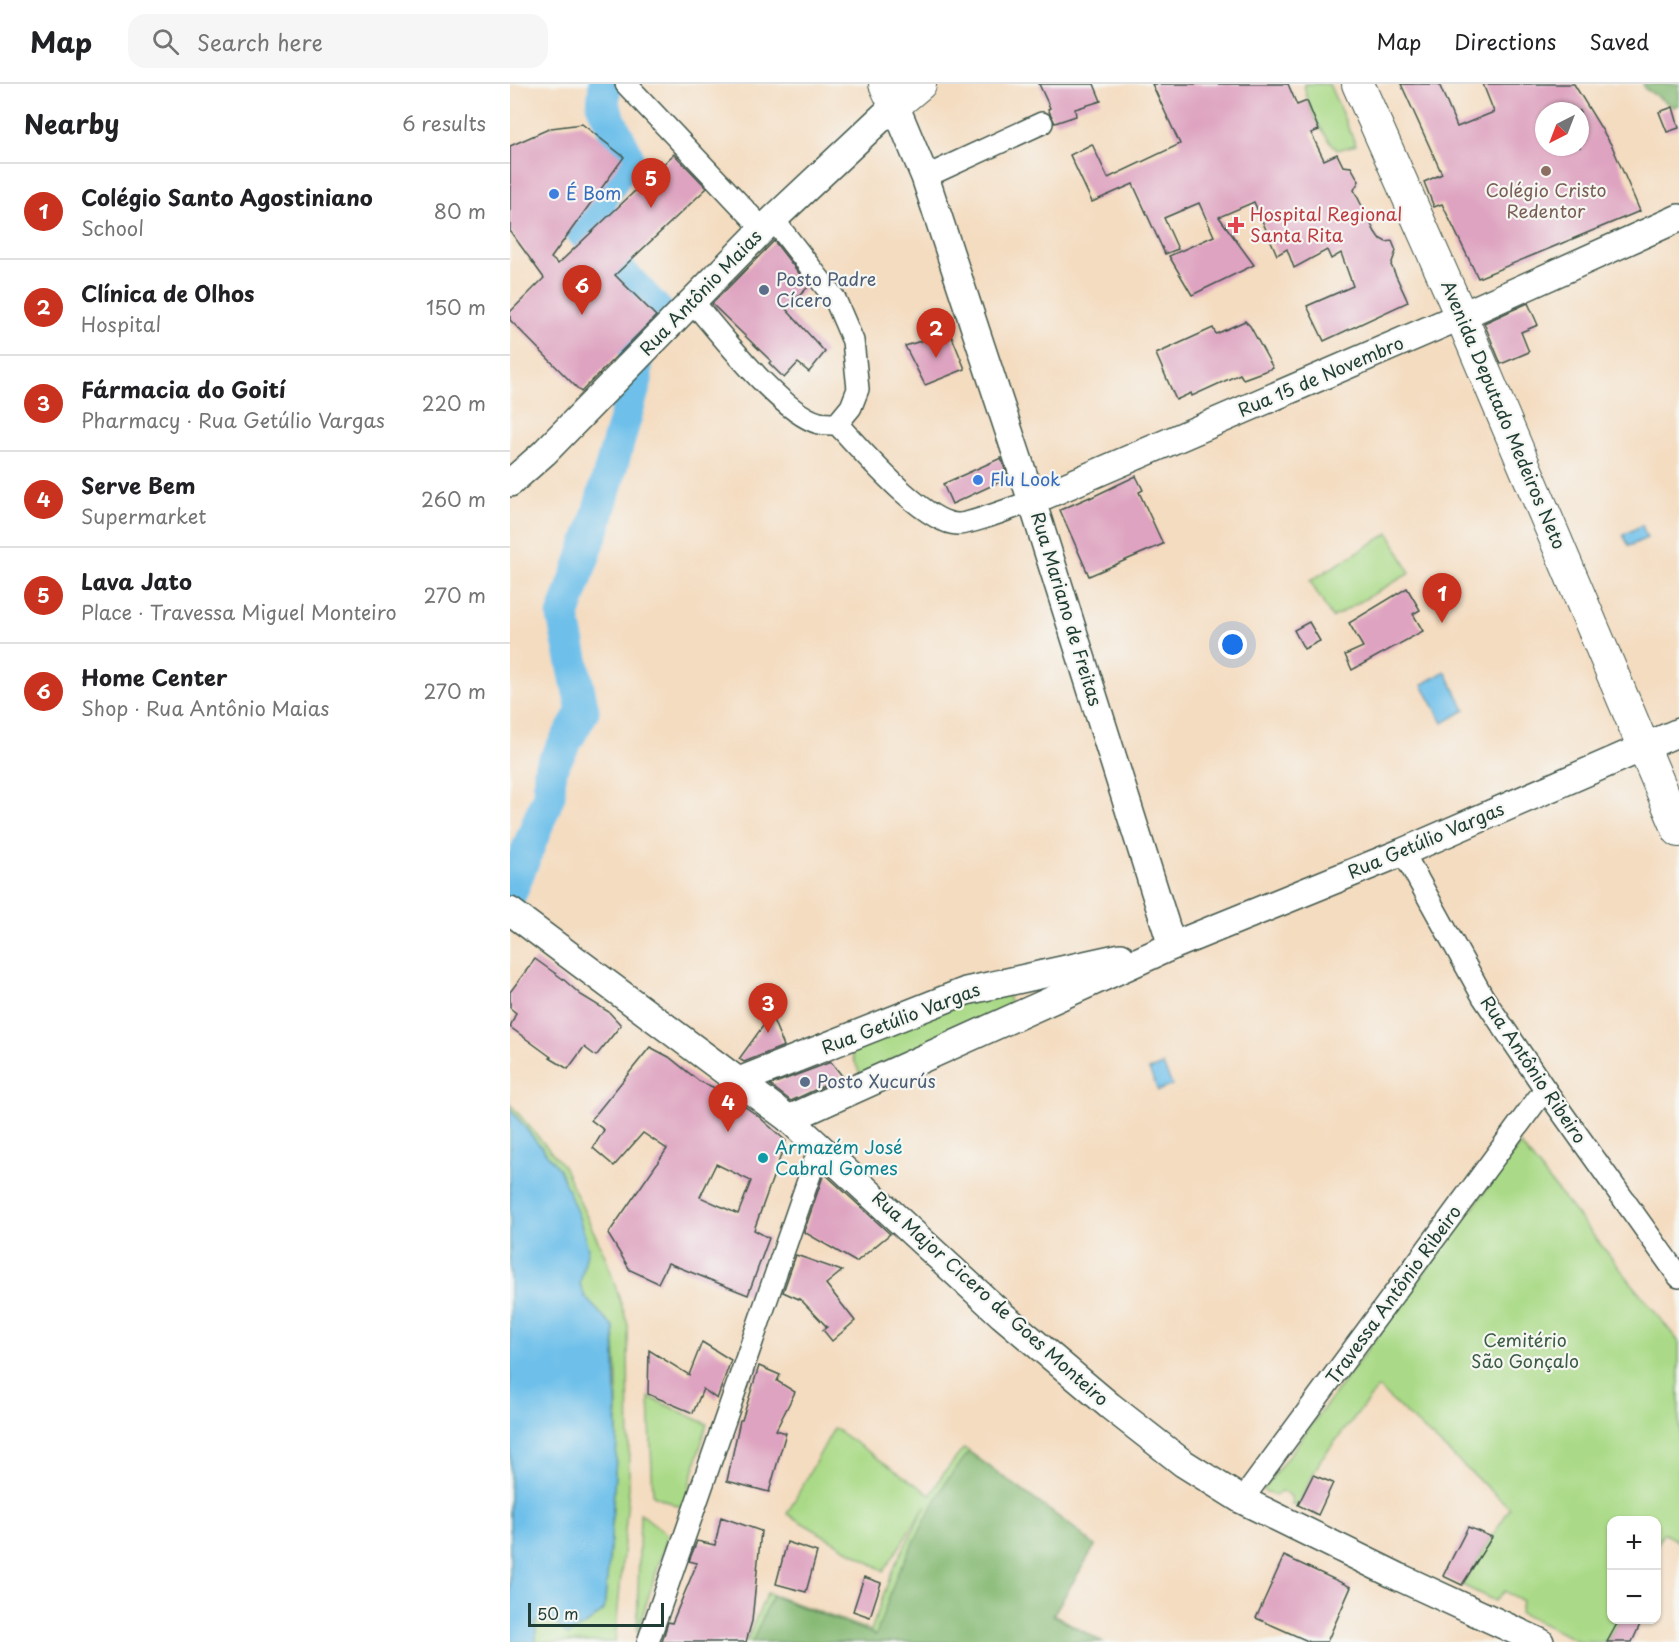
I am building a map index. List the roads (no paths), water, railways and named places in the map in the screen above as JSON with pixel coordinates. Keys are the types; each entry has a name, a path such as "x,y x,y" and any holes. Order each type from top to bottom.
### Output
{"main road":[{"path":"890,94 920,84"},
{"name":"Avenida Deputado Medeiros Neto","path":"1358,84 1461,316 1679,831"}],"street":[{"path":"626,84 768,224 835,299 853,341 858,389 851,407 837,424 818,423 795,411 773,392 693,302"},
{"name":"Rua Antônio Maias","path":"510,483 544,453 639,358 890,94"},
{"name":"Rua Mariano de Freitas","path":"890,94 925,177 1032,501 1172,946"},
{"path":"925,177 1042,123"},
{"name":"Rua 15 de Novembro","path":"837,424 913,502 945,522 958,524 1032,501 1461,316 1679,218"},
{"name":"Rua Getúlio Vargas","path":"789,1119 1172,946 1403,852 1679,732"},
{"name":"Rua Antônio Ribeiro","path":"1403,852 1483,997 1545,1089 1679,1277"},
{"name":"Rua Major Cicero de Goes Monteiro","path":"510,911 789,1119 1002,1315 1101,1399 1183,1463 1242,1500 1540,1642"},
{"name":"Rua Getúlio Vargas","path":"739,1081 966,991 1172,946"},
{"path":"1022,979 1032,1010"},
{"name":"Travessa Antônio Ribeiro","path":"1242,1500 1545,1089"},
{"path":"648,1642 820,1146"}],"water":[{"path":"1642,525 1647,538 1629,546 1623,535"},
{"path":"1445,671 1465,710 1443,723 1422,685"},
{"path":"1163,1065 1172,1085 1158,1091 1149,1070"},
{"path":"510,1109 559,1169 579,1217 588,1248 580,1284 585,1297 614,1328 617,1440 604,1610 568,1635 549,1617 536,1622 536,1642 510,1642"}],"waterway":[{"path":"510,894 549,795 550,769 583,711 563,616 595,524 636,380 636,349 661,315 582,231 627,156 603,106 605,84"}],"place":[{"name":"Colégio Cristo Redentor","path":"1546,171"},
{"name":"É Bom","path":"554,194"},
{"name":"Lava Jato","path":"651,208"},
{"name":"Hospital Regional Santa Rita","path":"1236,225"},
{"name":"Posto Padre Cícero","path":"764,290"},
{"name":"Home Center","path":"582,315"},
{"name":"Clínica de Olhos","path":"936,358"},
{"name":"Flu Look","path":"978,480"},
{"name":"Colégio Santo Agostiniano","path":"1442,623"},
{"name":"Fármacia do Goití","path":"768,1033"},
{"name":"Posto Xucurús","path":"805,1082"},
{"name":"Serve Bem","path":"728,1132"},
{"name":"Armazém José Cabral Gomes","path":"763,1158"}],"park label":[{"name":"Cemitério São Gonçalo","path":"1525,1351"}]}
